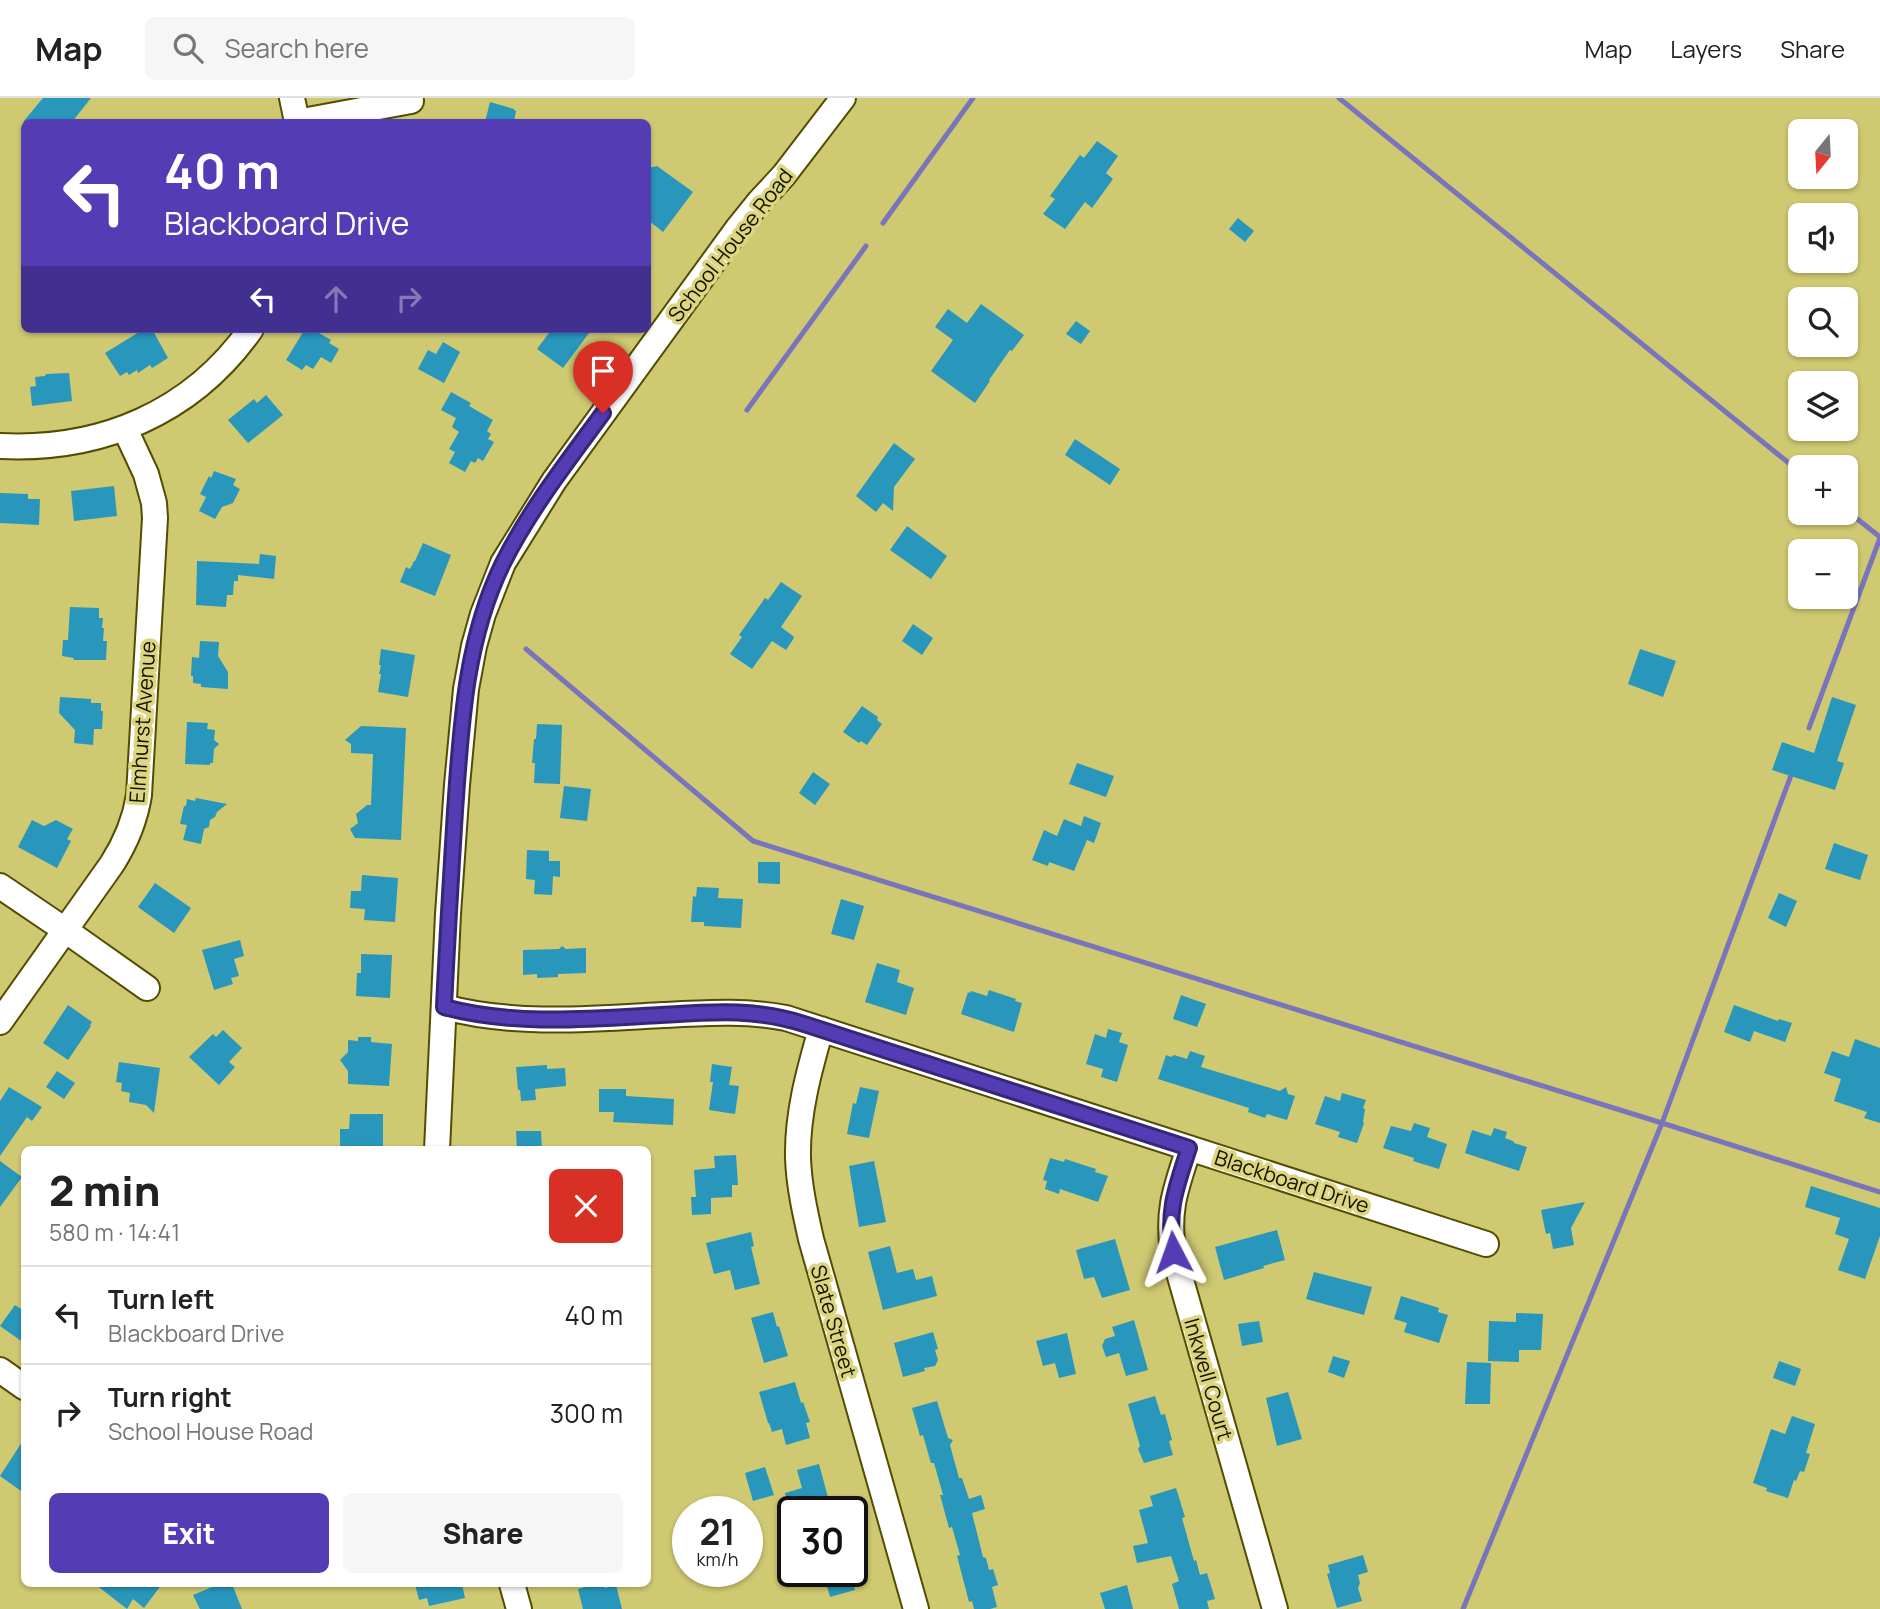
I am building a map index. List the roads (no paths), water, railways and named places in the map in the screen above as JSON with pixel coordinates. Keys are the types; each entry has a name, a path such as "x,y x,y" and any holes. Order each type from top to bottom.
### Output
{"street":[{"path":"292,98 296,119"},
{"name":"School House Road","path":"437,1146 451,876 466,689 483,614 503,563 554,481 738,229 816,136 844,98"},
{"path":"313,119 411,101"},
{"path":"0,446 38,447 69,444 102,437 147,419 184,397 215,371 248,333"},
{"name":"Elmhurst Avenue","path":"0,1022 123,845 132,826 139,795 155,518 146,474 125,429"},
{"path":"0,886 147,988"},
{"name":"Blackboard Drive","path":"444,1007 490,1017 533,1020 743,1012 786,1018 1486,1244"},
{"name":"Slate Street","path":"821,1029 806,1078 799,1131 798,1158 802,1199 916,1609"},
{"name":"Inkwell Court","path":"1189,1148 1172,1200 1170,1232 1173,1252 1275,1609"},
{"path":"0,1370 21,1385"},
{"path":"513,1587 519,1609"}],"waterway":[{"path":"883,223 973,98"},
{"path":"1339,98 1788,462"},
{"path":"747,410 866,246"},
{"path":"1858,520 1880,537"},
{"path":"1809,728 1880,538"},
{"path":"526,649 753,841 1880,1192"},
{"path":"1463,1609 1662,1123 1793,770"}]}
